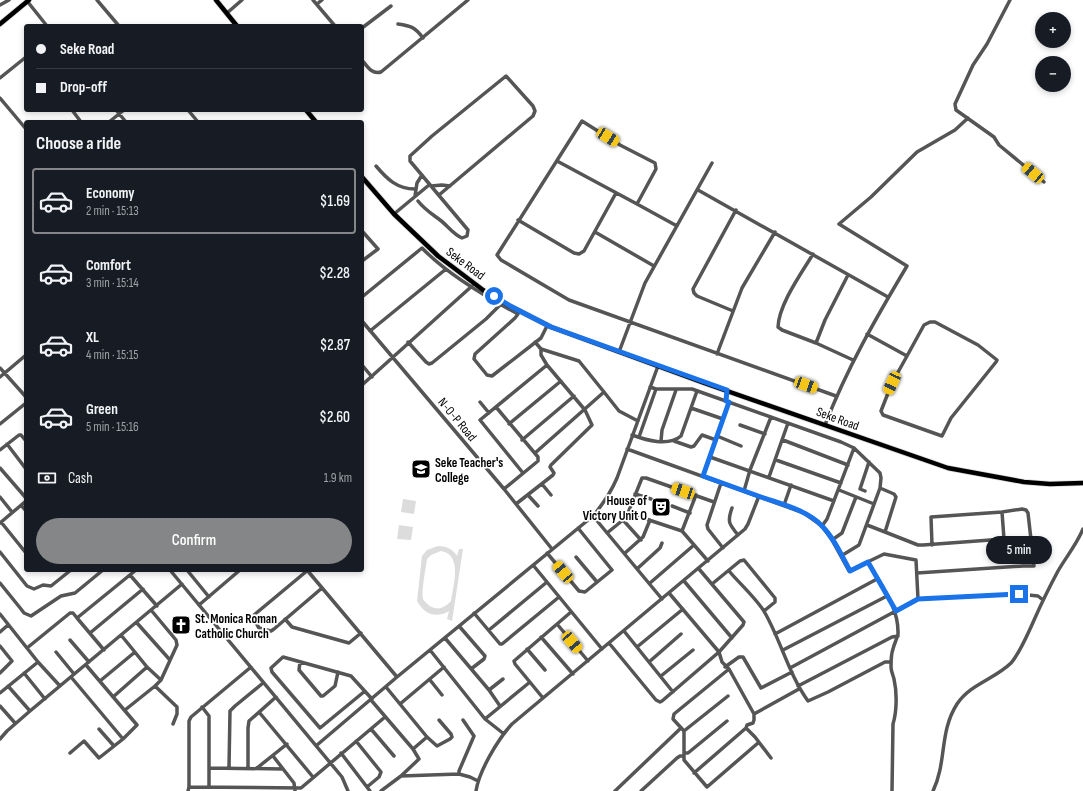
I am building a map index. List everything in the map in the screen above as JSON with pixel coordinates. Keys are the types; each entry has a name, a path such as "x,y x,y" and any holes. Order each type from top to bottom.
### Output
{"main road":[{"path":"216,0 235,24"},
{"path":"0,24 28,1"},
{"path":"308,112 314,120"},
{"name":"Seke Road","path":"364,179 394,214 443,260 483,290 504,303 551,327 934,464 959,471 1024,482 1050,484 1083,483"}],"street":[{"path":"0,5 9,0"},
{"path":"97,0 117,24"},
{"path":"226,13 242,0"},
{"path":"313,0 333,24"},
{"path":"317,4 322,0"},
{"path":"364,62 372,72 381,72 468,0"},
{"path":"1010,0 987,44 973,65 955,104 956,110 994,137 1000,145 1044,182"},
{"path":"28,1 45,24"},
{"path":"364,26 391,6"},
{"path":"398,24 417,29 423,38"},
{"path":"0,78 24,59"},
{"path":"418,201 427,210 441,220 456,236 465,238 469,233 409,159 411,155 506,76 533,106 535,111 533,116 439,195"},
{"path":"0,98 24,127"},
{"path":"190,112 196,120"},
{"path":"112,120 120,114 124,120"},
{"path":"825,425 836,396 853,360 907,266 839,224 871,197 917,152 955,130 968,118"},
{"path":"637,204 656,169 655,163 620,145 582,121 498,253 499,259 568,300 836,396"},
{"path":"557,161 677,226"},
{"path":"619,352 642,290 712,163"},
{"path":"376,166 384,175 401,188 415,189"},
{"path":"415,196 415,189 422,175"},
{"path":"394,214 415,196 430,186 450,186"},
{"path":"698,190 736,210 888,297"},
{"path":"518,220 574,253 579,254 584,251 616,192"},
{"path":"733,311 697,296 694,294 693,289 736,210"},
{"path":"594,232 654,266"},
{"path":"717,354 742,288 775,232"},
{"path":"364,233 378,249 364,260"},
{"path":"364,295 422,248 446,269 500,305 518,314 475,354 474,359 487,375 492,376 541,338 546,328"},
{"path":"813,254 785,303 778,327 853,360"},
{"path":"370,331 446,269"},
{"path":"816,343 825,320 848,275"},
{"path":"364,383 393,358 408,342 472,286"},
{"path":"408,342 426,362 429,364 432,363 486,319 500,305"},
{"path":"930,322 935,322 978,345 997,360 951,418 942,436 882,414 881,409 886,396 906,356 924,325 930,322"},
{"name":"N-O-P Road","path":"364,324 504,489 552,549"},
{"path":"867,334 906,356"},
{"path":"535,342 541,349 579,361 619,411 638,420"},
{"path":"516,504 553,475 554,473 550,467 551,465 592,426 592,423 585,410 547,366 541,355 541,349"},
{"path":"0,377 24,357"},
{"path":"523,473 480,420 547,366"},
{"path":"317,745 578,528 602,505 611,491 658,366"},
{"path":"364,367 372,377"},
{"path":"0,368 24,394"},
{"path":"509,424 561,381"},
{"path":"650,388 676,390 690,389 842,442 854,448 881,475 880,488 859,545 841,556"},
{"path":"639,437 656,389"},
{"path":"661,441 662,430 676,390"},
{"path":"703,476 728,402 727,390"},
{"path":"674,441 681,436 696,391"},
{"path":"535,453 604,392"},
{"path":"522,440 574,396"},
{"path":"746,408 750,398"},
{"path":"480,402 489,413"},
{"path":"0,424 24,405"},
{"path":"496,408 538,457 538,461 504,489"},
{"path":"691,408 723,419"},
{"path":"744,491 750,470 771,418"},
{"path":"769,477 788,423"},
{"path":"740,425 765,434"},
{"path":"0,450 20,434 24,439"},
{"path":"632,434 653,442 674,441 691,447 695,445 702,435 741,446"},
{"path":"783,440 848,464"},
{"path":"6,444 24,466"},
{"path":"822,526 827,520 854,448"},
{"path":"627,449 784,505 804,514 822,526 850,571 884,554 916,560 918,599"},
{"path":"710,457 834,501"},
{"path":"776,460 841,483"},
{"path":"865,491 860,489 869,462"},
{"path":"0,468 24,498"},
{"path":"607,533 623,520 628,513 640,479 644,477 714,502"},
{"path":"721,483 708,521 708,529 723,548"},
{"path":"542,484 551,495"},
{"path":"784,505 791,485"},
{"path":"880,488 894,494 896,497 885,532"},
{"path":"839,490 874,504"},
{"path":"635,494 651,499"},
{"path":"528,495 538,506"},
{"path":"682,531 696,495"},
{"path":"476,791 478,780 504,734 512,724 738,536 747,527 758,496"},
{"path":"0,497 12,512"},
{"path":"832,540 842,533 856,497"},
{"path":"24,502 0,522 24,551"},
{"path":"21,505 24,509"},
{"path":"672,506 690,513"},
{"path":"732,508 729,518 730,525 738,536"},
{"path":"917,573 1034,566 1028,514 1026,510 1022,509 1002,512 932,516 932,544"},
{"path":"867,524 918,545 1004,539 1002,512"},
{"path":"628,513 682,531 708,561"},
{"path":"592,516 638,568 662,599"},
{"path":"623,520 641,540"},
{"path":"625,553 641,540 650,520"},
{"path":"547,553 581,592 585,592 612,570 578,528"},
{"path":"933,791 940,773 945,734 956,705 972,690 1012,662 1026,638 1059,569 1080,537 1083,529"},
{"path":"638,568 660,548 662,543"},
{"path":"650,583 694,545"},
{"path":"0,552 27,586 34,590 43,585 51,586 68,572"},
{"path":"576,557 597,582"},
{"path":"712,584 740,561 745,561 775,598 775,602 764,611"},
{"path":"868,562 896,611 898,623 898,636 893,649 891,662 891,669 894,679 895,700 893,724 892,791"},
{"path":"533,565 602,649"},
{"path":"609,643 658,701 662,701 673,692 719,652 743,625 743,621 699,568"},
{"path":"728,571 764,611 776,634 799,688 808,701 885,662 891,662"},
{"path":"0,583 21,609 32,616 61,596 75,593 101,572"},
{"path":"77,618 134,572"},
{"path":"172,572 263,683 317,745 342,777 348,791"},
{"path":"189,572 209,597"},
{"path":"199,605 235,572"},
{"path":"305,572 253,618 259,628 271,631 322,588"},
{"path":"309,572 398,677"},
{"path":"130,575 157,606"},
{"path":"776,634 877,579"},
{"path":"684,581 732,638"},
{"path":"489,630 547,582"},
{"path":"0,739 15,723 88,664 182,584"},
{"path":"90,633 143,589"},
{"path":"669,593 719,652 722,662 754,714 753,723 747,725 746,728 694,773"},
{"path":"758,743 707,787 684,760 682,730 673,719 674,714 739,657 743,657 760,688 918,599 1019,594 1038,596 1043,600"},
{"path":"783,650 887,596"},
{"path":"474,613 500,644 504,644 559,597"},
{"path":"637,647 683,609"},
{"path":"125,710 161,680 177,642 152,610"},
{"path":"543,698 514,662 515,659 571,612"},
{"path":"27,648 68,614 72,613 104,650"},
{"path":"0,614 38,662 60,686"},
{"path":"285,619 292,627 349,643 361,633"},
{"path":"136,623 170,660"},
{"path":"557,624 588,661"},
{"path":"0,632 8,625"},
{"path":"460,626 484,656 484,659 471,669"},
{"path":"624,631 673,692"},
{"path":"649,662 681,634"},
{"path":"121,635 147,667 161,680"},
{"path":"754,714 892,637 898,636"},
{"path":"541,637 573,674"},
{"path":"445,638 489,690 500,706"},
{"path":"70,640 112,697 137,725 123,739 99,758 84,741 70,753"},
{"path":"0,646 12,661 0,673"},
{"path":"527,649 545,670"},
{"path":"430,650 486,719 504,734"},
{"path":"661,676 692,650"},
{"path":"56,652 123,739"},
{"path":"100,681 135,652"},
{"path":"365,691 320,728 272,672 271,668 283,657 351,676 365,691 413,749 419,759 401,776 381,791"},
{"path":"0,693 38,662"},
{"path":"300,662 299,670 321,696 323,696 334,686 338,672"},
{"path":"112,697 147,667"},
{"path":"251,667 191,717 189,721 188,789 209,787 294,790 302,787 385,717"},
{"path":"400,704 444,668"},
{"path":"24,673 45,698"},
{"path":"489,690 503,678"},
{"path":"430,680 442,695"},
{"path":"486,719 530,682"},
{"path":"229,768 230,711 234,706 263,683"},
{"path":"8,686 30,711"},
{"path":"155,686 177,707 177,714 173,724"},
{"path":"386,687 427,737 437,746 452,737 439,720"},
{"path":"615,791 682,730 728,696"},
{"path":"248,768 249,721 276,697"},
{"path":"0,707 15,723"},
{"path":"202,707 209,716 209,787"},
{"path":"259,712 313,777"},
{"path":"459,774 474,736 463,720"},
{"path":"641,791 677,758 688,753 727,721"},
{"path":"746,728 755,737 770,758"},
{"path":"99,729 114,746"},
{"path":"371,729 394,756"},
{"path":"413,749 427,737"},
{"path":"356,741 381,772 379,777 367,787"},
{"path":"257,768 287,744"},
{"path":"341,753 370,791"},
{"path":"273,756 294,783 294,790"},
{"path":"209,768 283,769"},
{"path":"401,776 459,774 478,780"}],"shaded area":[{"path":"403,499 416,501 414,514 401,512"},
{"path":"399,525 413,527 411,540 397,539"},
{"path":"438,546 449,548 457,556 459,549 463,549 452,621 447,619 449,611 440,615 431,614 423,609 417,601 422,556 427,550","holes":["441,551 448,553 452,558 455,572 451,601 443,607 435,608 428,605 423,599 423,585 427,559 431,555"]}],"place":[{"name":"Seke Teacher's College","path":"421,469"},
{"name":"House of Victory Unit O","path":"661,507"},
{"name":"St. Monica Roman Catholic Church","path":"181,625"}],"route":[{"path":"494,296 528,316 551,327 727,390 726,401 729,402 703,476 784,505 813,519 822,526 832,540 850,571 868,562 896,611 918,599 1019,594"}]}
